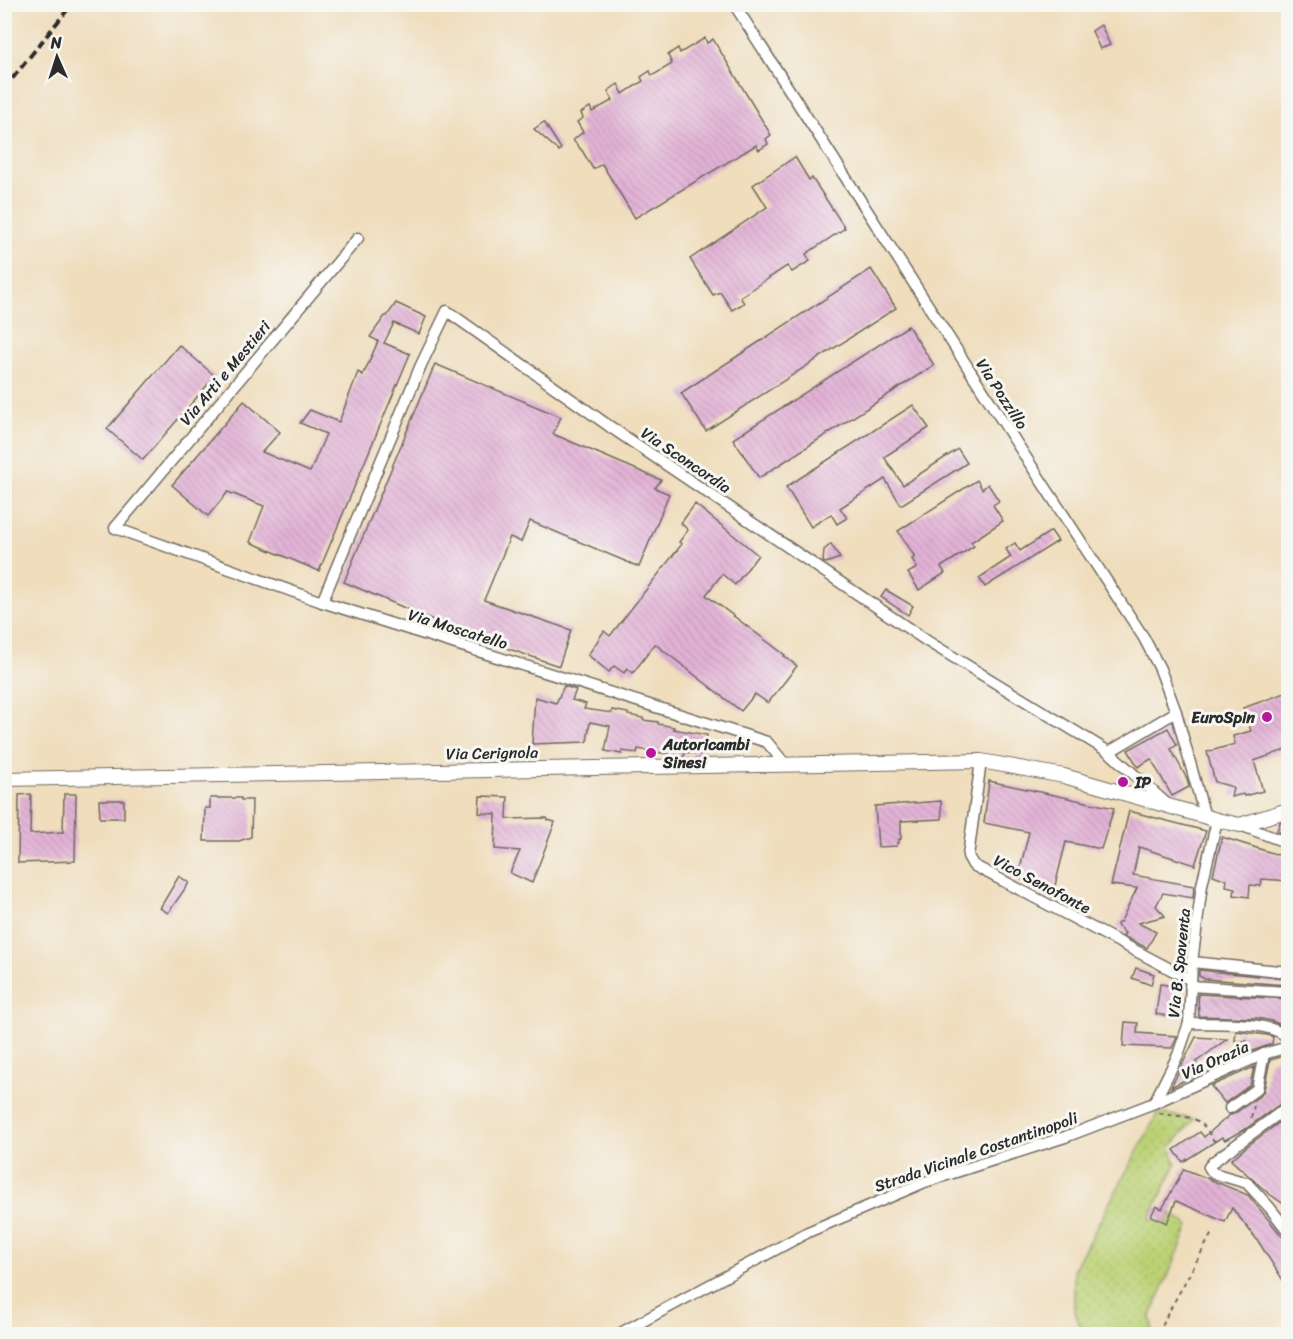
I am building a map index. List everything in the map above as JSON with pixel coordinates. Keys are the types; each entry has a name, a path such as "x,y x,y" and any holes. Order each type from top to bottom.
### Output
{"street":[{"name":"Via Pozzillo","path":"734,4 1144,638 1160,669 1176,711 1211,819"},
{"name":"Via Arti e Mestieri","path":"115,528 358,238"},
{"name":"Via Sconcordia","path":"322,602 421,365 447,311 609,426 927,641 1109,752 1171,807"},
{"name":"Via Moscatello","path":"115,528 322,602 767,742 785,764"},
{"path":"1109,752 1176,711"},
{"name":"Via Cerignola","path":"4,779 981,761 1064,776 1211,819 1240,825"},
{"name":"Vico Senofonte","path":"981,761 968,856 973,865 1190,983"},
{"path":"1240,825 1288,810"},
{"name":"Via B. Spaventa","path":"1154,1103 1178,1055 1189,1023 1192,962 1211,819"},
{"path":"1240,825 1288,843"},
{"path":"1192,962 1288,972"},
{"path":"1190,983 1288,992"},
{"path":"1189,1023 1243,1024 1274,1028 1288,1038"},
{"name":"Via Orazia","path":"1154,1103 1264,1054 1288,1047"},
{"path":"1230,1108 1257,1089 1264,1054"},
{"name":"Strada Vicinale Costantinopoli","path":"619,1335 808,1232 926,1182 1065,1137 1154,1103"},
{"path":"1288,1107 1209,1167 1213,1173 1247,1183 1288,1231"}],"path":[{"path":"1248,1136 1257,1089"},
{"path":"1154,1103 1158,1113 1194,1119 1203,1125 1213,1140 1223,1142"},
{"path":"1159,1335 1212,1233"}],"green space":[{"path":"1158,1113 1194,1119 1170,1148 1176,1164 1149,1219 1167,1223 1171,1213 1189,1226 1151,1316 1153,1334 1083,1334 1074,1309 1074,1269"}],"building":[{"path":"1101,25 1110,45 1100,49 1092,31"},
{"path":"705,38 707,43 713,39 771,135 766,139 768,144 759,150 756,145 635,218 602,164 593,169 573,140 583,132 577,122 583,118 581,113 590,107 592,112 613,100 608,91 618,84 623,94 643,81 641,77 650,71 652,76 672,64 668,55 678,48 680,53"},
{"path":"544,122 561,149 559,151 534,129"},
{"path":"795,157 809,180 812,178 845,228 806,254 810,261 792,272 787,266 740,297 744,303 732,310 720,292 713,295 690,259 767,207 753,185"},
{"path":"871,269 896,308 706,431 681,393"},
{"path":"396,303 426,317 419,334 394,323 384,343 410,354 319,571 250,542 264,506 228,492 208,516 172,485 244,401 280,432 262,452 310,472 326,434 300,423 310,410 339,422 358,372 363,375 378,341 370,337"},
{"path":"908,326 934,365 759,478 733,439"},
{"path":"179,345 215,376 143,460 107,429"},
{"path":"435,364 561,417 553,434 661,480 655,488 669,494 639,567 530,521 521,542 510,537 484,600 571,630 559,666 468,635 344,582"},
{"path":"913,405 929,428 884,457 903,485 958,449 967,463 901,505 885,479 840,508 847,518 837,524 831,514 811,527 786,487"},
{"path":"977,480 982,489 988,484 999,501 993,505 1003,521 971,542 974,546 941,567 945,573 919,590 908,573 917,568 912,559 915,557 898,531"},
{"path":"695,504 758,555 735,585 722,574 706,595 797,666 768,703 755,694 741,711 655,644 633,673 627,668 624,673 614,666 609,672 588,655 604,631 610,636 682,544 679,542 688,530 681,523"},
{"path":"1051,531 1058,541 985,587 979,578 1011,557 1006,549 1015,543 1020,551"},
{"path":"831,544 840,558 823,562 824,550"},
{"path":"886,590 913,606 908,615 881,597"},
{"path":"564,686 576,690 572,700 586,704 584,709 628,713 628,715 643,718 643,720 674,727 673,729 707,735 703,754 685,752 684,757 681,758 638,749 637,753 622,751 622,754 605,751 610,726 590,722 587,742 532,744 535,697 556,703"},
{"path":"1288,692 1288,749 1254,761 1263,791 1231,797 1233,787 1215,782 1207,752 1235,744 1233,736 1251,731 1243,708"},
{"path":"1168,728 1177,745 1171,749 1189,787 1172,796 1151,759 1138,767 1128,750"},
{"path":"989,781 1114,808 1101,849 1066,842 1052,897 1018,877 1029,832 984,823"},
{"path":"31,794 30,834 63,832 64,794 76,794 75,861 18,863 19,795"},
{"path":"480,796 508,797 507,819 547,818 555,822 532,883 510,873 520,851 495,849 496,814 479,813"},
{"path":"210,798 252,800 251,837 239,841 204,841 205,808 210,808"},
{"path":"99,800 124,800 124,818 100,818"},
{"path":"941,801 942,819 901,821 901,839 897,846 878,847 875,806"},
{"path":"1129,811 1206,831 1195,865 1139,847 1133,875 1194,886 1193,898 1163,893 1156,906 1165,916 1138,923 1156,932 1147,948 1123,936 1125,933 1117,924 1121,921 1137,888 1111,885"},
{"path":"1280,822 1288,822 1288,835 1277,831"},
{"path":"1222,837 1288,858 1288,881 1262,879 1261,886 1250,885 1249,897 1234,895 1235,888 1226,886 1227,880 1213,875"},
{"path":"179,876 189,883 168,913 160,908"},
{"path":"1136,968 1154,974 1151,985 1132,978"},
{"path":"1199,970 1288,979 1288,985 1205,979 1199,976"},
{"path":"1160,984 1174,986 1172,1004 1179,1005 1178,1018 1156,1014"},
{"path":"1198,994 1288,999 1288,1028 1257,1018 1199,1016"},
{"path":"1125,1022 1138,1023 1137,1033 1177,1036 1172,1048 1123,1046"},
{"path":"1236,1031 1273,1037 1272,1044 1247,1053 1247,1041 1235,1041"},
{"path":"1196,1037 1227,1039 1196,1062 1199,1073 1171,1087"},
{"path":"1288,1055 1288,1100 1247,1128 1225,1140 1222,1137 1183,1162 1174,1150 1200,1132 1204,1137 1230,1115 1261,1095 1270,1060"},
{"path":"1254,1067 1250,1085 1225,1103 1211,1086"},
{"path":"1288,1116 1288,1207 1268,1193 1231,1160"},
{"path":"1184,1169 1248,1195 1282,1236 1288,1238 1288,1288 1258,1241 1232,1208 1225,1222 1176,1201 1167,1223 1151,1216 1156,1206 1162,1209"}],"railway":[{"path":"4,89 72,4"}],"place":[{"name":"EuroSpin","path":"1267,717"},
{"name":"Autoricambi Sinesi","path":"651,753"},
{"name":"IP","path":"1123,782"}]}
